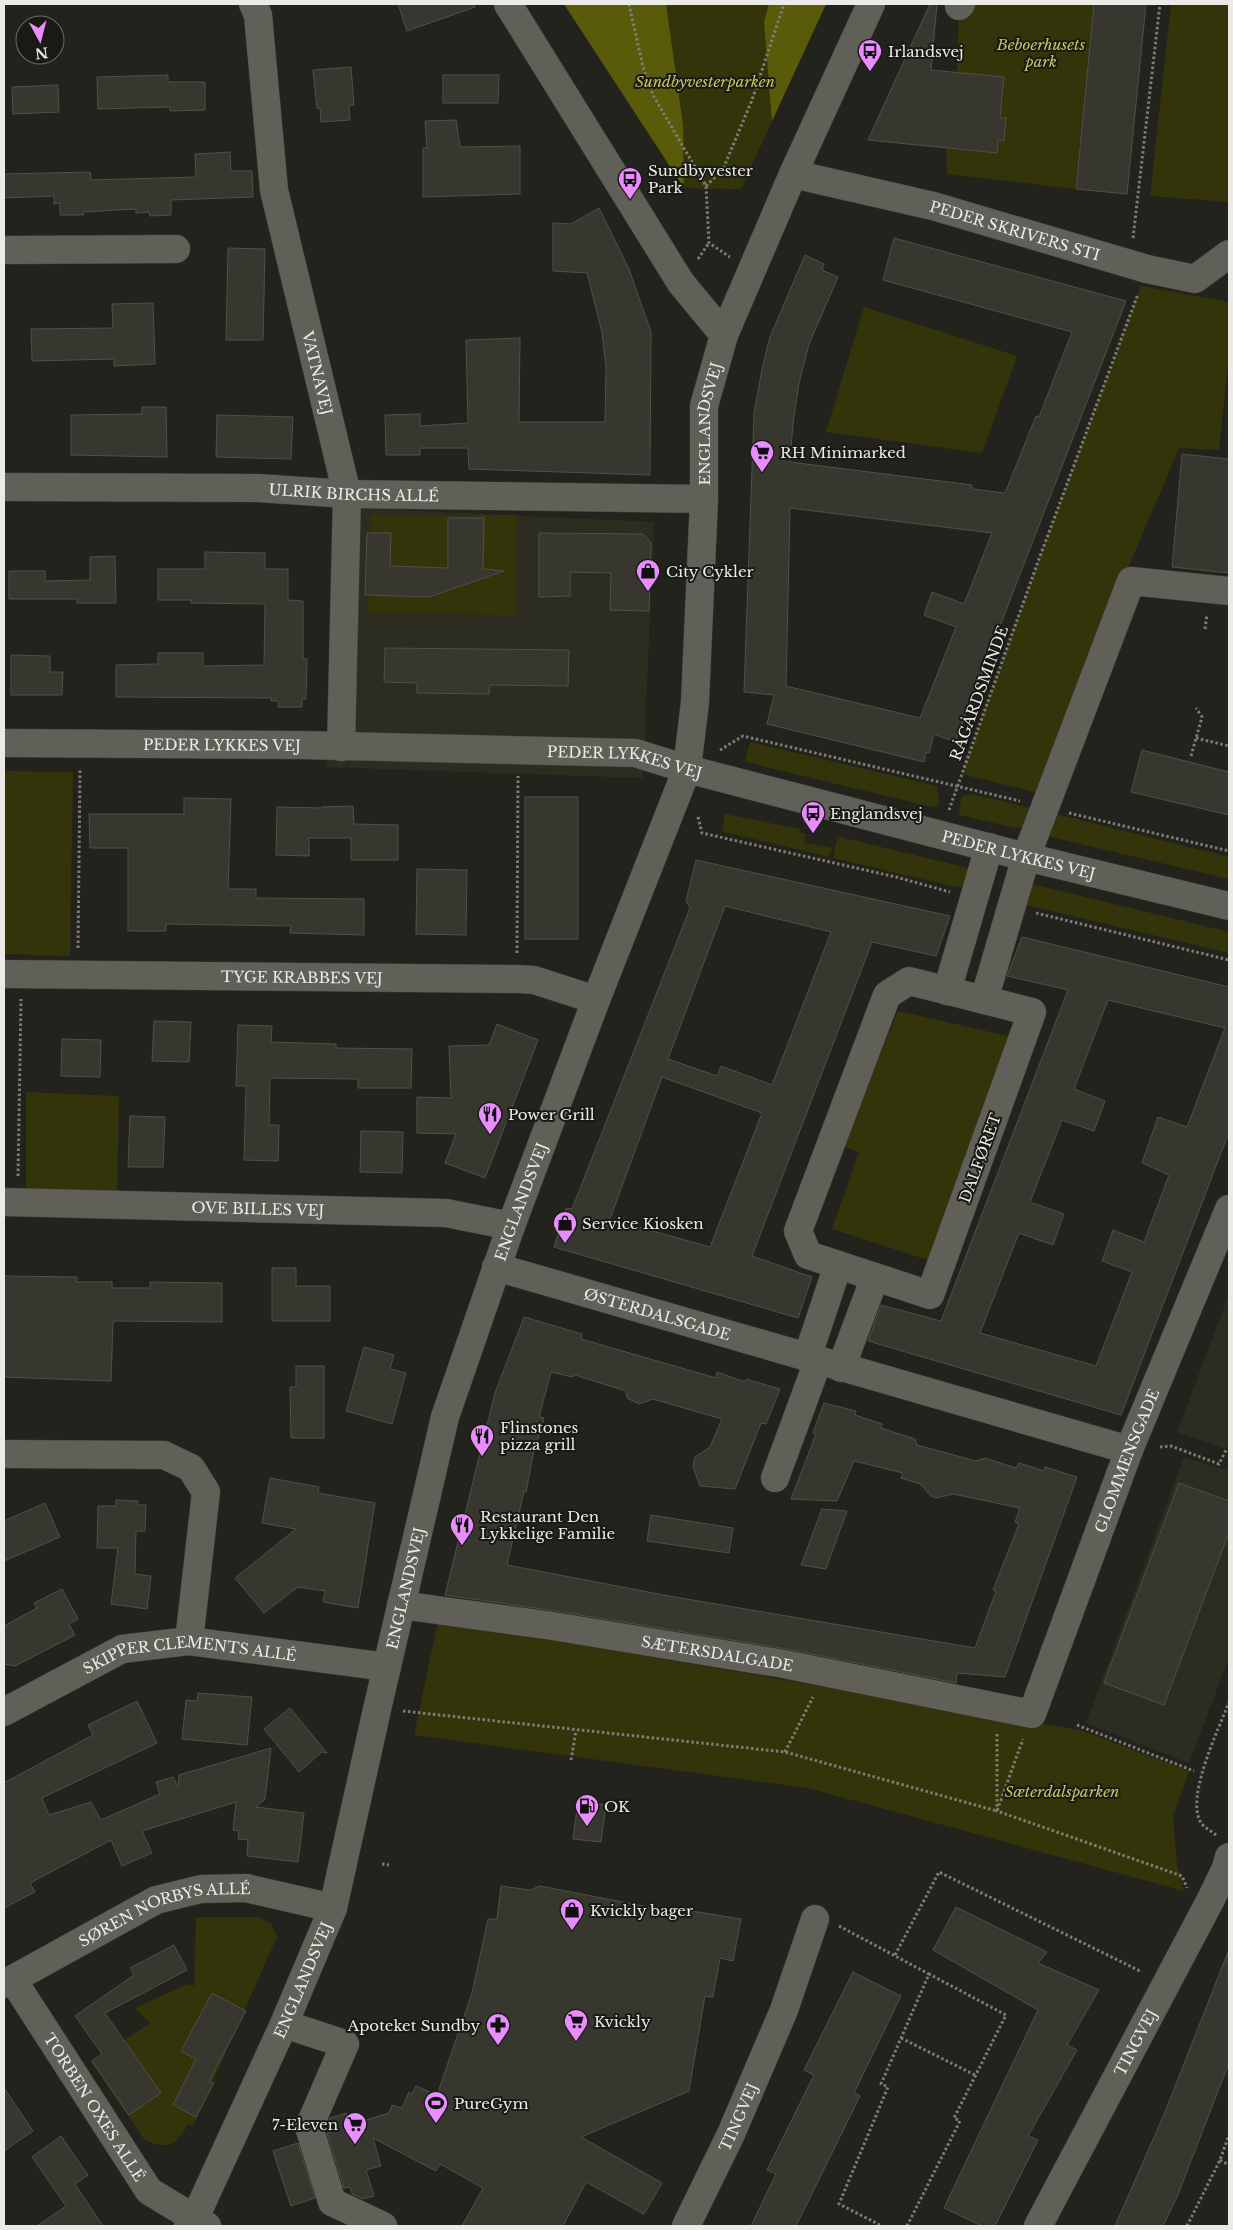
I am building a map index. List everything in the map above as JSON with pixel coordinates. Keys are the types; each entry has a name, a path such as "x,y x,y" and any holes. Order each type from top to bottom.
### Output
{"street":[{"name":"VATNAVEJ","path":"253,4 258,15 274,190 347,494 341,747"},
{"path":"508,4 681,283 724,335"},
{"name":"ENGLANDSVEJ","path":"196,2224 333,1908 445,1417 511,1226 596,1000 687,769 695,702 704,499 704,406 724,335 793,174 871,4"},
{"name":"PEDER SKRIVERS STI","path":"793,174 933,206 1139,266 1195,279 1229,254"},
{"path":"4,250 176,249"},
{"name":"ULRIK BIRCHS ALLÉ","path":"4,487 258,488 347,494 704,499"},
{"path":"984,1000 1026,858 1131,581 1229,591"},
{"name":"PEDER LYKKES VEJ","path":"4,744 341,747 635,753 687,769 941,834 1026,858 1229,906"},
{"path":"947,991 989,847"},
{"name":"TYGE KRABBES VEJ","path":"13,974 517,979 534,980 596,1000"},
{"name":"DALFØRET","path":"909,981 984,1000 1032,1012 930,1295 808,1255 798,1231 887,995 909,981"},
{"name":"OVE BILLES VEJ","path":"11,1202 446,1213 511,1226"},
{"name":"GLOMMENSGADE","path":"1032,1714 1129,1450 1229,1209"},
{"path":"822,1362 838,1265"},
{"name":"ØSTERDALSGADE","path":"496,1267 1129,1450"},
{"path":"775,1478 822,1362 875,1277"},
{"path":"4,1454 164,1455 190,1468 206,1492 189,1641"},
{"name":"SÆTERSDALGADE","path":"401,1605 546,1625 784,1664 1032,1714"},
{"name":"SKIPPER CLEMENTS ALLÉ","path":"4,1712 122,1649 189,1641 387,1667"},
{"name":"TINGVEJ","path":"1038,2226 1210,1901 1227,1858"},
{"name":"SØREN NORBYS ALLÉ","path":"8,1982 156,1900 201,1890 246,1888 333,1908"},
{"name":"TINGVEJ","path":"686,2226 731,2134 784,2010 814,1919"},
{"name":"TORBEN OXES ALLÉ","path":"8,1982 150,2191 196,2224"},
{"path":"284,2024 345,2044 309,2127 332,2202 383,2226"}],"path":[{"path":"629,4 643,67 653,95 706,186 709,243 751,271"},
{"path":"706,186 723,168 752,100 784,4"},
{"name":"RÅGÅRDSMINDE","path":"941,834 1139,266 1160,4"},
{"path":"1191,756 1202,717 1196,708"},
{"path":"687,769 743,736 1229,852"},
{"path":"1196,738 1229,746"},
{"path":"77,975 81,744"},
{"path":"517,979 518,751"},
{"path":"698,815 702,833 896,877 974,898"},
{"path":"1011,908 1229,960"},
{"path":"11,1202 18,1094 13,974"},
{"path":"1129,1450 1171,1446 1219,1464 1226,1450 1229,1451"},
{"path":"785,1752 815,1693"},
{"path":"1227,1858 1201,1824 1196,1802 1198,1785 1229,1702"},
{"path":"378,1705 414,1714 785,1752 997,1811 1182,1876 1189,1894 1210,1901"},
{"path":"997,1811 1032,1714"},
{"path":"997,1725 997,1811"},
{"path":"1077,1725 1194,1770"},
{"path":"572,1760 576,1731"},
{"path":"382,1864 389,1866"},
{"path":"895,1955 939,1872 1166,1984"},
{"path":"814,1919 842,1927 1006,2015 954,2118 960,2121 906,2226"},
{"path":"882,2226 839,2204 888,2087 881,2084 929,1974"},
{"path":"901,2038 975,2075"},
{"path":"1187,2226 1220,2160 1229,2135"},
{"path":"1220,2160 1229,2165"}],"shaded area":[{"path":"564,4 666,4 683,125 684,188"},
{"path":"769,4 826,4 772,121 764,22"},
{"path":"335,507 654,522 643,778 326,767"},
{"path":"1229,1294 1229,1450 1177,1432"},
{"path":"1184,1457 1229,1471 1229,1657 1189,1763 1086,1723"}],"green space":[{"name":"Sundbyvesterparken","path":"564,4 826,4 741,189 684,188"},
{"name":"Beboerhusets park","path":"969,4 1094,4 1075,189 947,174 946,149 993,153 1001,78 957,73 959,6"},
{"path":"1171,4 1229,4 1229,202 1150,196"},
{"path":"1141,286 1229,302 1229,352 1219,450 1179,448 1122,582 1038,793 962,774 1039,559"},
{"path":"864,307 1017,356 982,453 826,432"},
{"path":"517,515 515,615 368,613 371,516"},
{"path":"750,742 937,786 939,801 937,807 932,807 745,762"},
{"path":"4,771 73,772 70,956 4,954"},
{"path":"972,794 1035,809 1022,827 1015,828 960,815 959,810 962,796"},
{"path":"1052,813 1229,857 1229,879 1047,836"},
{"path":"725,814 800,829 799,832 806,834 804,843 832,848 829,857 724,832 722,828"},
{"path":"840,837 972,869 972,885 956,887 833,858 836,842"},
{"path":"1032,884 1229,932 1229,953 1022,904"},
{"path":"898,1011 1012,1037 928,1260 832,1229 859,1152 843,1146"},
{"path":"26,1092 119,1096 117,1198 26,1193"},
{"name":"Sæterdalsparken","path":"438,1621 1080,1730 1189,1771 1173,1816 1177,1865 1184,1891 808,1788 414,1735"},
{"path":"196,1917 259,1917 272,1925 277,1937 193,2126 188,2124 175,2142 158,2145 144,2139 91,2062 150,2023 135,2008 187,1984 194,1986"}],"building":[{"path":"398,4 474,4 475,7 407,31"},
{"path":"930,4 937,4 931,70 1004,77 1000,118 1006,118 1004,141 998,140 997,153 868,140"},
{"path":"1094,4 1146,4 1127,194 1076,189"},
{"path":"351,67 354,105 349,106 350,120 321,122 320,108 317,108 313,70"},
{"path":"168,75 168,82 205,82 205,110 170,111 170,107 98,109 97,77"},
{"path":"443,75 499,75 498,103 443,103"},
{"path":"58,85 59,112 13,114 12,87"},
{"path":"456,120 460,147 520,146 520,194 423,197 423,148 427,148 425,121"},
{"path":"230,152 231,171 252,171 253,197 171,200 171,215 150,216 149,212 136,213 136,209 83,212 84,215 60,215 60,203 54,204 54,196 4,198 4,174 90,172 91,180 196,177 195,154"},
{"path":"599,208 629,269 651,332 650,475 469,469 468,448 420,448 420,455 386,455 385,415 420,414 420,426 468,423 466,340 520,338 519,422 605,422 606,367 602,332 587,273 553,271 553,223 571,224"},
{"path":"894,238 1126,301 955,742 934,734 929,753 926,752 924,762 767,724 774,695 744,692 754,413 770,337 805,255 824,264 822,270 838,277 809,344 799,383 790,462 972,485 972,489 1005,493 1036,416 1039,417 1072,332 883,280","holes":["790,508 992,533 964,604 932,592 924,615 956,627 920,718 786,686"]},
{"path":"228,248 265,249 263,340 226,340"},
{"path":"153,303 155,364 114,366 114,359 32,361 31,329 113,328 112,304"},
{"path":"142,407 166,407 167,457 71,455 71,415 142,414"},
{"path":"217,415 293,417 291,459 216,457"},
{"path":"1182,454 1229,459 1229,573 1172,567"},
{"path":"448,518 484,518 483,569 504,571 429,597 365,595 367,533 391,533 390,566 448,568"},
{"path":"539,533 643,534 651,543 649,611 610,610 611,573 570,572 570,596 539,597"},
{"path":"205,552 265,553 265,569 288,569 288,600 303,601 303,659 307,659 306,699 302,699 302,707 278,707 278,701 271,701 271,698 116,697 116,665 158,664 158,653 203,653 203,666 264,665 265,604 191,603 191,600 158,600 158,569 205,569"},
{"path":"115,556 116,603 77,603 77,599 9,599 9,571 45,571 45,581 90,580 90,557"},
{"path":"385,648 569,650 568,686 490,685 489,694 417,693 417,683 384,682"},
{"path":"11,655 50,656 50,672 63,672 62,695 11,695"},
{"path":"1142,750 1229,772 1229,815 1131,792"},
{"path":"525,797 578,797 578,939 525,939"},
{"path":"184,798 231,799 228,889 256,889 256,898 364,899 364,935 290,933 291,926 166,924 166,931 128,931 128,848 90,848 89,814 184,814"},
{"path":"353,806 354,824 398,825 398,860 351,860 351,838 309,838 309,856 276,855 277,807 322,808"},
{"path":"696,860 950,916 936,956 872,942 752,1256 812,1277 798,1318 554,1247 566,1208 572,1209 690,908 686,901","holes":["725,906 831,932 772,1085 721,1066 717,1076 668,1059","662,1077 762,1113 710,1247 610,1219"]},
{"path":"417,869 467,870 466,935 416,934"},
{"path":"1022,937 1229,987 1229,1132 1121,1415 868,1341 881,1305 941,1321 1068,990 1007,976","holes":["1108,1000 1225,1028 1187,1127 1158,1117 1142,1163 1169,1175 1144,1242 1113,1230 1102,1261 1132,1272 1096,1366 980,1333 1019,1233 1053,1245 1064,1214 1030,1202 1062,1120 1094,1131 1105,1101 1074,1089"]},
{"path":"154,1021 191,1022 189,1062 152,1061"},
{"path":"497,1024 538,1040 485,1178 445,1163 456,1134 417,1133 417,1097 451,1098 449,1046 489,1045"},
{"path":"238,1025 272,1026 271,1042 336,1044 336,1048 412,1049 411,1088 358,1088 358,1079 270,1078 269,1125 279,1125 278,1161 244,1160 246,1086 236,1086"},
{"path":"62,1039 101,1040 100,1077 61,1076"},
{"path":"130,1116 165,1117 163,1167 128,1167"},
{"path":"361,1131 403,1132 402,1173 360,1172"},
{"path":"272,1268 296,1268 296,1286 330,1286 330,1321 272,1321"},
{"path":"4,1276 77,1277 77,1282 112,1282 112,1288 150,1288 150,1282 222,1283 222,1322 113,1321 111,1381 4,1377"},
{"path":"524,1317 582,1334 581,1339 716,1378 717,1372 745,1382 746,1379 780,1389 766,1424 761,1423 735,1489 700,1486 693,1467 695,1457 710,1447 722,1419 653,1399 639,1404 627,1398 626,1391 575,1375 572,1377 551,1372 539,1417 544,1418 533,1455 526,1492 524,1491 507,1565 669,1596 975,1648 996,1591 993,1590 1019,1524 1015,1522 1020,1508 953,1494 937,1498 931,1496 920,1484 901,1478 903,1473 854,1461 837,1501 791,1499 816,1434 813,1433 824,1403 856,1411 855,1415 882,1424 881,1428 915,1439 917,1445 976,1461 985,1458 1016,1468 1019,1463 1044,1471 1045,1467 1077,1477 1005,1677 957,1673 956,1683 787,1649 445,1595 495,1393"},
{"path":"364,1347 394,1355 390,1369 406,1373 392,1424 346,1411"},
{"path":"296,1366 324,1366 324,1438 291,1438 290,1387 296,1387"},
{"path":"270,1478 319,1487 318,1493 375,1503 358,1608 323,1602 325,1591 298,1587 264,1613 235,1578 296,1529 262,1523"},
{"path":"1179,1483 1229,1501 1229,1532 1164,1705 1104,1683"},
{"path":"116,1500 138,1501 138,1505 146,1505 145,1531 136,1531 135,1574 151,1576 147,1609 111,1604 118,1548 97,1548 98,1506 116,1506"},
{"path":"45,1503 60,1537 4,1561 4,1521"},
{"path":"822,1509 847,1511 826,1569 801,1565"},
{"path":"651,1515 733,1528 729,1553 647,1541"},
{"path":"62,1589 78,1619 69,1624 75,1635 15,1666 4,1664 4,1626 37,1608 34,1603"},
{"path":"198,1693 252,1697 247,1745 182,1739 186,1700 197,1701"},
{"path":"137,1701 157,1743 42,1798 49,1815 91,1802 101,1820 160,1794 156,1782 173,1777 178,1787 179,1775 271,1748 265,1799 256,1807 304,1813 298,1862 247,1856 248,1840 238,1839 239,1831 233,1830 236,1802 142,1831 152,1853 122,1866 111,1840 30,1883 35,1892 4,1908 4,1783 93,1735 88,1725"},
{"path":"290,1708 327,1753 322,1752 299,1772 264,1729"},
{"path":"578,1801 606,1805 601,1842 573,1839"},
{"name":"Kvickly","path":"501,1886 530,1890 540,1886 685,1914 686,1910 741,1919 733,1961 720,1958 713,1997 705,1996 689,2091 581,2137 662,2183 644,2214 586,2182 563,2226 462,2226 483,2188 440,2164 436,2171 373,2138 381,2166 366,2170 374,2196 363,2199 352,2194 350,2187 344,2188 327,2133 331,2132 328,2122 330,2118 346,2113 350,2125 389,2113 392,2105 402,2108 409,2092 412,2094 416,2086 437,2095 472,1993 488,1919 497,1919"},
{"path":"956,1907 1047,1952 1038,1963 1099,1990 1067,2045 1077,2050 1028,2136 1038,2140 995,2226 982,2226 944,2208 1038,2010 933,1950"},
{"path":"174,1945 187,1970 105,2013 161,2093 129,2115 92,2061 102,2054 75,2016 134,1975 130,1968"},
{"path":"1228,1952 1229,2063 1177,2197 1163,2226 1115,2226 1165,2112"},
{"path":"853,1972 901,1996 854,2093 860,2096 796,2226 751,2226 776,2174 767,2170 814,2075 804,2070"},
{"path":"212,1993 246,2011 209,2081 214,2083 196,2117 173,2105 196,2059 181,2051"},
{"path":"4,2088 33,2131 4,2151"},
{"path":"61,2136 88,2175 75,2184 103,2226 37,2226 66,2206 32,2157"},
{"path":"298,2143 315,2198 291,2206 273,2151"}],"place":[{"name":"Irlandsvej","path":"870,72"},
{"name":"Sundbyvester Park","path":"630,200"},
{"name":"RH Minimarked","path":"762,473"},
{"name":"City Cykler","path":"648,592"},
{"name":"Englandsvej","path":"813,834"},
{"name":"Power Grill","path":"490,1135"},
{"name":"Service Kiosken","path":"565,1244"},
{"name":"Flinstones pizza grill","path":"482,1457"},
{"name":"Restaurant Den Lykkelige Familie","path":"462,1546"},
{"name":"OK","path":"587,1827"},
{"name":"Kvickly bager","path":"572,1931"},
{"name":"Kvickly","path":"576,2042"},
{"name":"Apoteket Sundby","path":"498,2046"},
{"name":"PureGym","path":"436,2124"},
{"name":"7-Eleven","path":"355,2145"}]}
